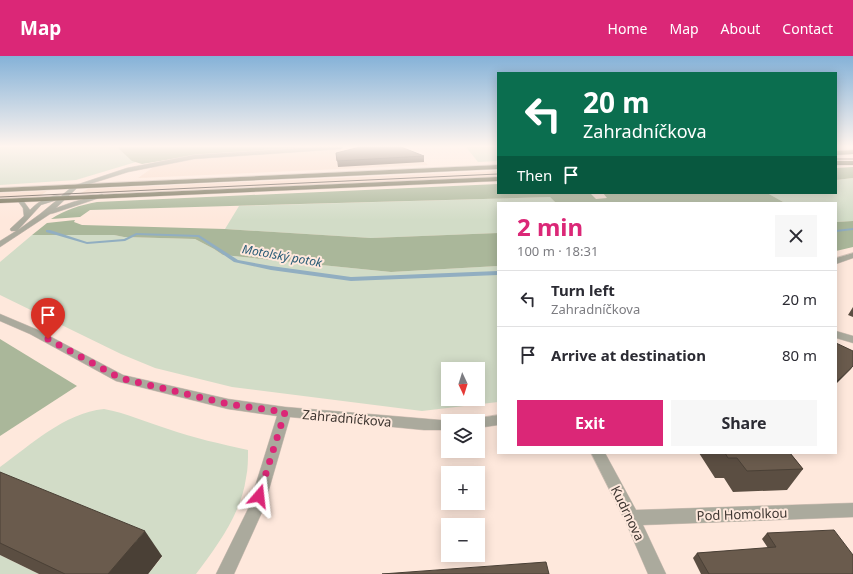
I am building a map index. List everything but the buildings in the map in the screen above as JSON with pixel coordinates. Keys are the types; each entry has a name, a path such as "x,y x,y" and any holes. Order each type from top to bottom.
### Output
{"main road":[{"path":"0,190 410,171"},
{"path":"0,201 61,197 497,180"}],"street":[{"path":"43,216 61,197 75,187 123,171"},
{"path":"0,245 43,216 64,207 102,196"},
{"path":"0,240 28,216 39,204 61,197"},
{"path":"20,200 26,208 28,216"},
{"path":"837,261 853,255"},
{"name":"Zahradníčkova","path":"0,317 34,332 120,378 228,404 285,412 424,425 441,425"},
{"path":"837,334 853,340"},
{"path":"225,574 255,510 285,412"},
{"path":"485,422 497,420"},
{"name":"Kudrnova","path":"599,454 632,518 657,574"},
{"name":"Pod Homolkou","path":"632,518 853,510"}],"shaded area":[{"path":"148,171 290,171 138,178"},
{"path":"497,171 497,177 79,194 88,189"},
{"path":"47,191 38,197 0,198 0,193"}],"green space":[{"path":"0,171 105,171 76,180 0,185"},
{"path":"837,171 853,171 853,178 837,180"},
{"path":"853,178 853,221 837,222 837,202 783,202 769,194 837,194 837,180"},
{"path":"497,184 497,194 591,194 596,199 607,198 604,194 769,194 783,202 555,202 550,197 90,210 80,217 51,219 73,208 97,202"},
{"path":"550,197 555,202 497,202 497,233 371,238 225,229 239,206"},
{"path":"75,220 74,222 82,225 225,229 371,238 497,233 497,266 391,272 223,255 195,239 124,237 114,235 32,235 47,223"},
{"path":"853,221 853,247 837,251 837,222"},
{"path":"32,235 114,235 124,237 195,239 223,255 391,272 497,266 497,402 485,404 485,362 441,362 441,406 464,406 422,411 232,387 155,368 121,354 0,295 0,262"},
{"path":"0,339 77,386 0,436"},
{"path":"104,409 128,415 188,435 248,450 247,475 234,517 220,541 196,574 148,574 162,557 0,493 0,467 62,423 89,412"},
{"path":"0,555 39,574 0,574"}],"waterway":[{"name":"Motolský potok","path":"837,231 853,229"},
{"name":"Motolský potok","path":"48,231 87,243 125,240 136,234 199,236 236,261 271,268 351,279 497,273"}],"tram line":[{"path":"0,197 497,174"}],"route":[{"path":"48,339 120,378 228,404 285,412 259,496"}]}
